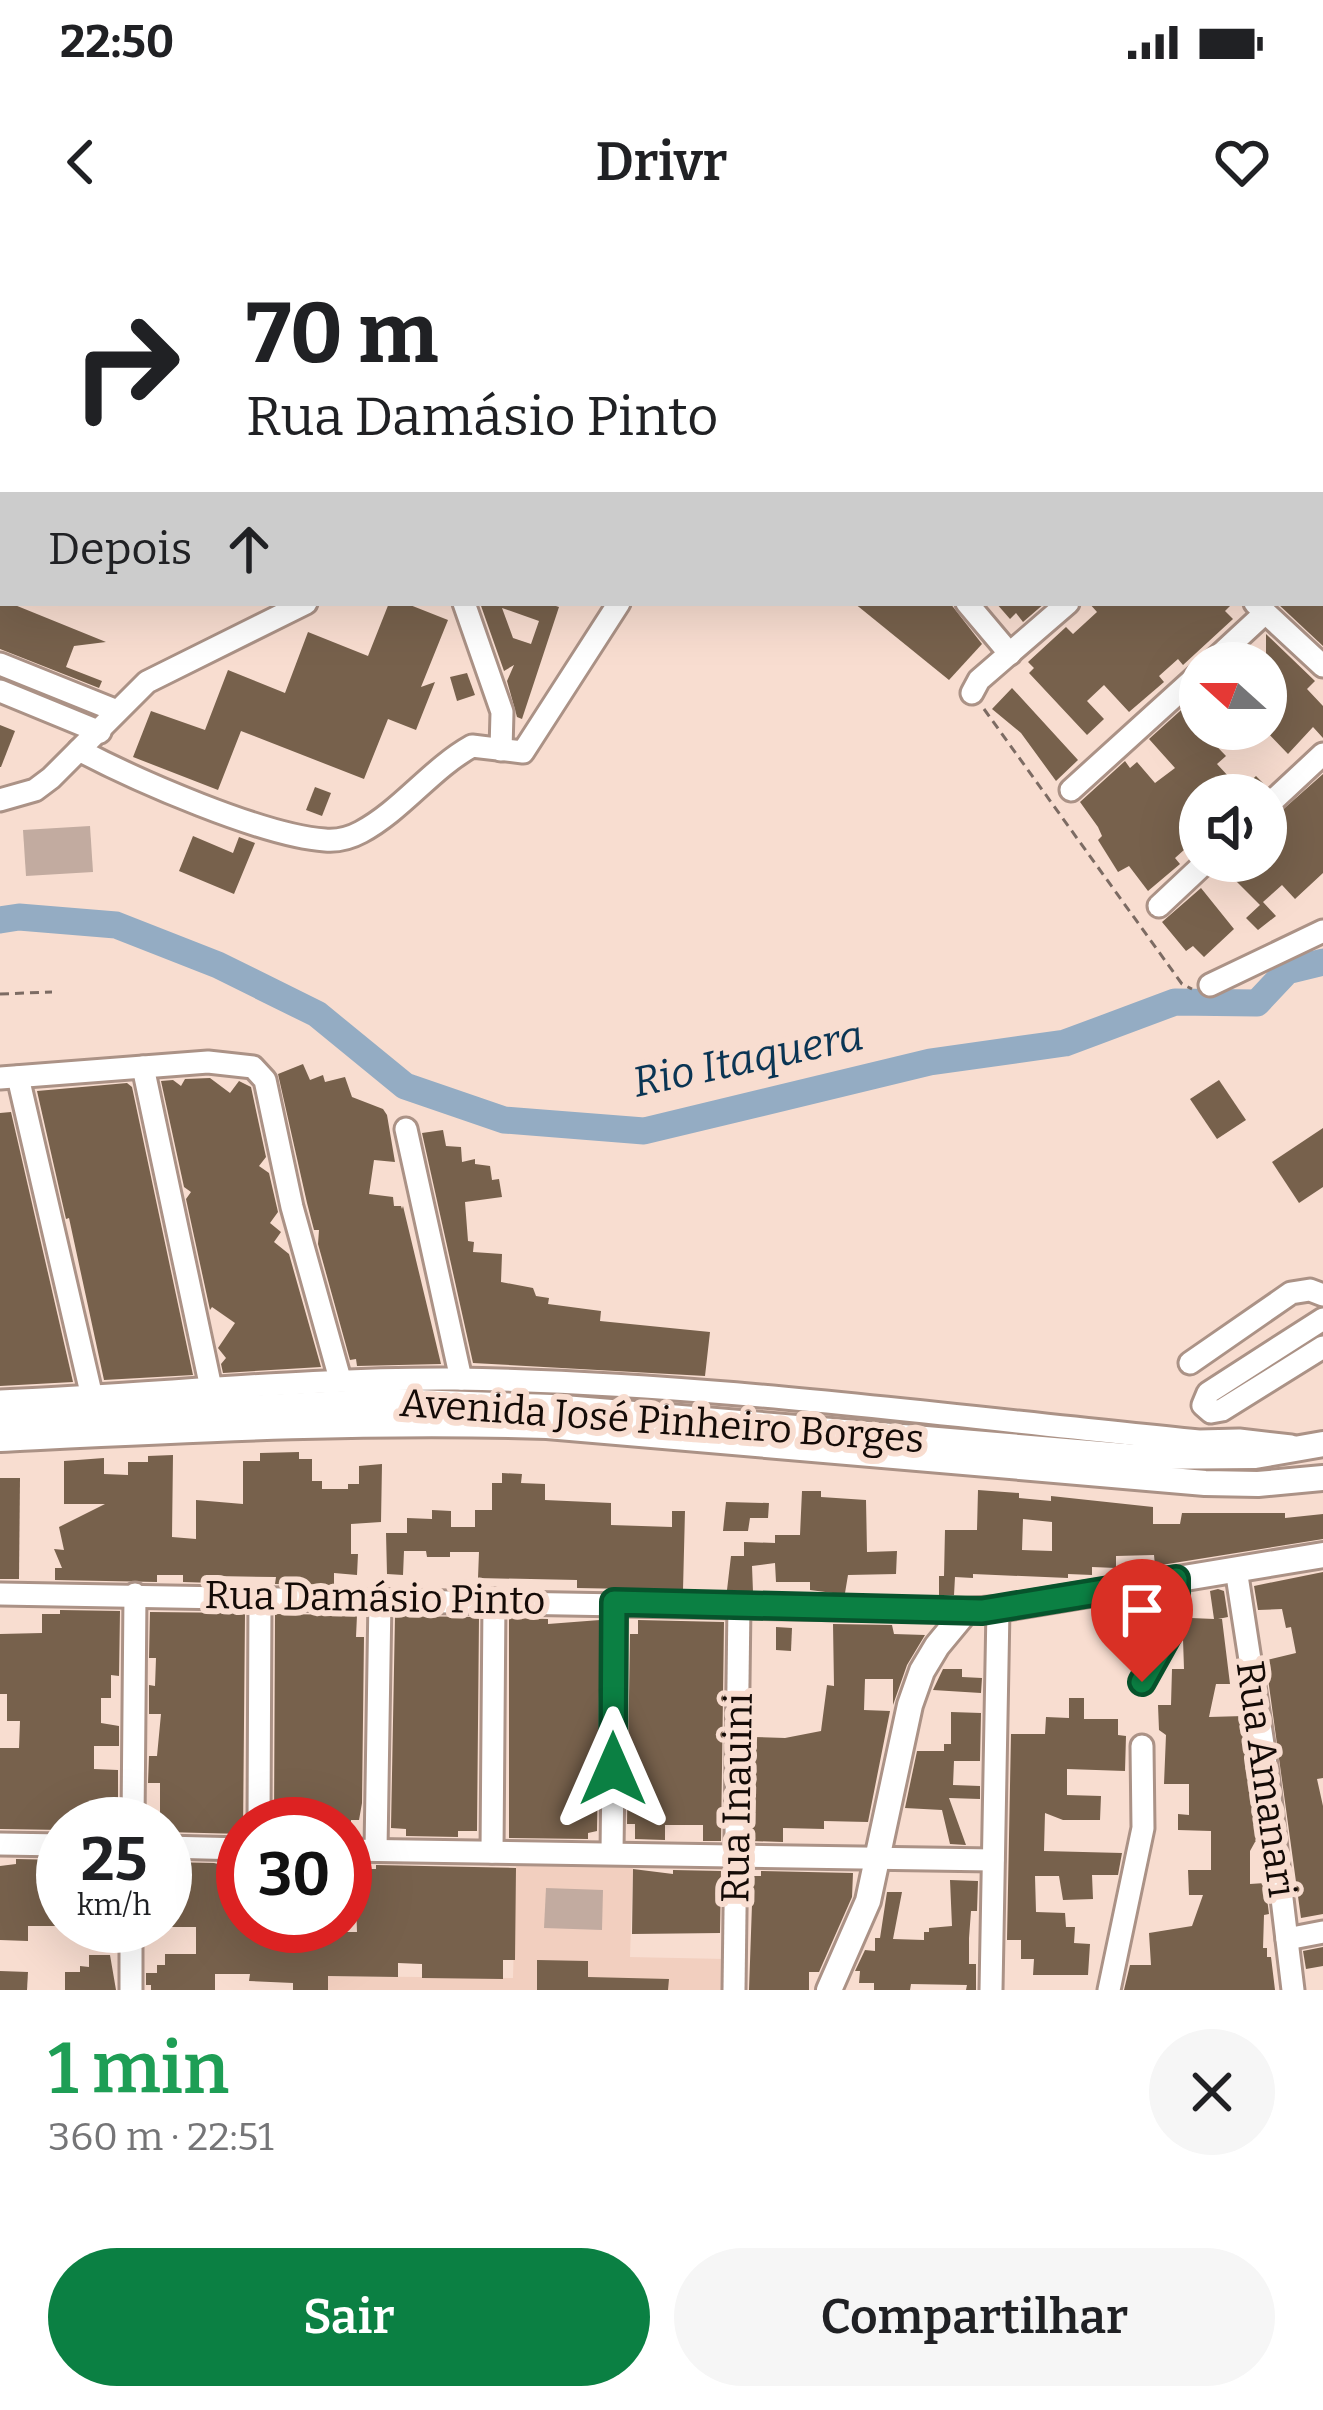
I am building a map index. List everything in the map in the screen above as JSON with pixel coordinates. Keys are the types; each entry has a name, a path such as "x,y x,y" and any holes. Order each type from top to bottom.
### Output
{"main road":[{"name":"Avenida José Pinheiro Borges","path":"0,1420 387,1401 552,1407 1136,1457 1255,1456 1313,1446"},
{"name":"Avenida José Pinheiro Borges","path":"0,1439 312,1424 547,1426 1204,1483 1323,1478"},
{"path":"829,1990 868,1901 910,1705 937,1646 966,1611 998,1610 1323,1555"}],"street":[{"path":"0,800 35,790 147,682 300,606"},
{"path":"465,606 502,712 501,750"},
{"path":"80,750 236,815 291,834 337,841 376,822 472,746 523,752 617,606"},
{"path":"970,606 1010,654"},
{"path":"972,693 979,680 1065,606"},
{"path":"1229,642 1260,608 1323,666"},
{"path":"0,664 117,711"},
{"path":"0,692 100,732"},
{"path":"1071,790 1179,692"},
{"path":"1287,787 1323,754"},
{"path":"1159,906 1185,882"},
{"path":"1210,986 1323,932"},
{"path":"92,1397 9,1077 236,1062 254,1067 266,1080 292,1208 340,1379"},
{"path":"143,1067 211,1388"},
{"path":"406,1129 461,1379"},
{"path":"1190,1363 1291,1293 1310,1290 1323,1295"},
{"path":"1323,1318 1208,1393 1204,1405 1210,1412 1222,1410 1323,1347"},
{"path":"0,1401 340,1379 461,1379 729,1394 1199,1441 1313,1446"},
{"name":"Rua Amanari","path":"1236,1569 1265,1756 1293,1990"},
{"path":"1142,1682 1176,1621 1176,1579"},
{"name":"Rua Damásio Pinto","path":"0,1594 966,1611"},
{"path":"133,1797 135,1594"},
{"path":"259,1797 260,1598"},
{"path":"376,1850 380,1598"},
{"path":"492,1852 494,1600"},
{"path":"612,1853 614,1602"},
{"name":"Rua Inauini","path":"734,1990 739,1605"},
{"path":"991,1990 998,1610"},
{"path":"1109,1990 1143,1828 1142,1746"},
{"path":"0,1844 36,1845"},
{"path":"372,1850 993,1861"},
{"path":"1287,1939 1323,1932"},
{"path":"131,1953 131,1990"}],"path":[{"path":"972,693 1182,984 1196,989 1210,986"},
{"path":"0,994 52,992"}],"shaded area":[{"path":"90,826 93,872 26,876 23,830"},
{"path":"516,1863 633,1865 630,1957 725,1959 724,1990 328,1990 328,1976 513,1978"},
{"path":"546,1888 603,1890 602,1930 544,1928"}],"building":[{"path":"0,606 17,606 106,642 74,646 66,667 102,681 99,688 0,649"},
{"path":"388,606 413,606 448,620 421,687 435,682 416,730 388,719 364,779 241,731 218,790 133,757 151,711 205,730 228,670 285,693 308,632 368,656"},
{"path":"481,606 559,607 522,719 517,717 507,681 514,665 504,671","holes":["502,608 539,621 531,644 513,638"]},
{"path":"858,606 952,606 982,644 949,680"},
{"path":"999,606 1042,606 1023,622 1016,613 1010,619"},
{"path":"1092,606 1230,606 1225,611 1233,619 1208,642 1179,642 1179,660 1159,676 1164,682 1129,712 1104,685 1087,701 1104,719 1087,735 1029,673 1034,668 1028,662 1066,627 1073,634 1097,612"},
{"path":"1280,606 1323,606 1323,646"},
{"path":"1287,654 1315,681 1307,689 1323,706 1323,738 1313,727 1288,754 1284,750"},
{"path":"467,673 475,695 457,701 450,677"},
{"path":"1012,688 1078,760 1056,781 1021,733 992,709"},
{"path":"1179,712 1179,750 1220,750 1226,756 1217,764 1226,774 1179,774 1179,854 1175,858 1179,865 1148,891 1129,866 1118,872 1098,840 1102,836 1098,827 1080,802 1125,761 1130,768 1137,762 1155,783 1175,768 1149,739"},
{"path":"0,725 15,731 1,767 0,767"},
{"path":"1323,774 1323,873 1295,899 1282,885 1263,902 1276,916 1258,930 1246,918 1260,905 1237,882 1287,882 1287,806"},
{"path":"315,787 331,793 322,816 306,810"},
{"path":"193,836 233,853 239,837 255,843 234,894 179,871"},
{"path":"1201,888 1234,929 1204,957 1193,946 1186,951 1162,922"},
{"path":"303,1064 310,1080 323,1075 325,1082 345,1077 352,1097 387,1115 395,1162 374,1160 369,1194 393,1197 394,1206 403,1206 441,1364 357,1366 356,1359 350,1360 278,1074"},
{"path":"210,1078 230,1093 239,1081 251,1087 266,1157 259,1166 269,1173 278,1212 270,1223 281,1232 274,1242 289,1254 321,1367 223,1373 221,1364 226,1358 218,1348 235,1323 210,1310 186,1199 191,1192 184,1187 161,1081 173,1080 181,1086 185,1079"},
{"path":"1219,1080 1246,1120 1217,1139 1190,1099"},
{"path":"127,1083 132,1087 193,1375 104,1380 37,1091"},
{"path":"11,1112 73,1382 0,1386 0,1113"},
{"path":"1323,1128 1323,1187 1299,1203 1272,1162"},
{"path":"443,1130 446,1146 461,1147 462,1162 475,1159 475,1164 490,1166 492,1180 499,1179 502,1197 465,1202 468,1241 474,1242 473,1252 502,1254 501,1282 533,1288 536,1296 549,1298 548,1304 601,1311 600,1321 710,1332 705,1376 473,1363 422,1133"},
{"path":"299,1452 299,1459 312,1459 312,1481 322,1481 322,1489 348,1489 348,1484 359,1484 359,1466 382,1464 381,1522 351,1524 357,1575 334,1573 334,1585 275,1584 276,1577 215,1576 215,1583 183,1582 183,1575 157,1575 157,1582 55,1580 55,1568 62,1568 54,1549 64,1550 59,1527 105,1504 64,1504 64,1461 104,1458 104,1474 128,1475 128,1462 173,1455 172,1537 196,1539 196,1500 243,1504 243,1461 260,1461 260,1453"},
{"path":"502,1473 522,1474 521,1483 545,1484 545,1500 611,1503 611,1525 672,1527 672,1511 685,1511 683,1590 577,1588 577,1580 478,1578 479,1552 427,1557 426,1551 404,1551 403,1575 387,1574 386,1533 407,1533 407,1518 432,1519 432,1510 451,1511 451,1527 475,1527 475,1510 492,1510 492,1483 502,1483"},
{"path":"0,1478 20,1478 19,1579 0,1579"},
{"path":"978,1490 1019,1493 1019,1498 1051,1501 1051,1496 1153,1507 1153,1524 1180,1524 1182,1513 1285,1513 1285,1518 1323,1514 1323,1539 1155,1566 1154,1555 1116,1556 1116,1568 1092,1567 1092,1575 1068,1574 1068,1578 973,1574 973,1578 955,1577 954,1595 939,1595 945,1530 977,1530","holes":["1023,1519 1052,1522 1052,1551 1022,1550"]},
{"path":"802,1491 866,1500 867,1552 897,1551 896,1574 848,1575 845,1593 833,1593 810,1590 810,1582 776,1582 775,1563 752,1566 753,1592 727,1590 731,1556 744,1556 744,1542 775,1543 775,1535 800,1535"},
{"path":"726,1502 769,1503 768,1518 750,1518 748,1531 723,1531"},
{"path":"1323,1572 1323,1778 1317,1779 1323,1806 1323,1914 1301,1918 1266,1664 1296,1653 1282,1609 1258,1610 1254,1586"},
{"path":"1210,1591 1224,1591 1228,1617 1218,1619 1222,1619 1230,1684 1216,1684 1209,1717 1244,1716 1260,1842 1250,1851 1250,1884 1265,1883 1269,1914 1264,1915 1263,1948 1271,1957 1275,1990 1124,1990 1130,1965 1151,1965 1149,1933 1192,1926 1203,1895 1189,1895 1188,1870 1211,1870 1211,1831 1178,1830 1178,1814 1189,1815 1189,1784 1164,1784 1166,1735 1159,1730 1158,1705 1171,1705 1172,1669 1184,1669 1183,1639 1191,1618 1214,1619"},
{"path":"60,1610 120,1611 119,1676 111,1675 111,1698 101,1698 101,1723 119,1726 119,1746 94,1746 94,1769 118,1770 118,1797 36,1797 36,1830 0,1829 0,1748 19,1748 20,1721 7,1721 7,1694 0,1694 0,1634 42,1633 42,1614 60,1614"},
{"path":"150,1612 245,1613 243,1797 216,1797 216,1833 192,1833 192,1797 160,1797 160,1783 148,1783 149,1756 157,1756 161,1714 149,1714 156,1658 149,1658"},
{"path":"275,1614 357,1615 356,1637 364,1637 362,1797 274,1797"},
{"path":"395,1616 479,1617 477,1831 458,1831 458,1837 406,1836 406,1829 391,1828"},
{"path":"509,1618 548,1619 548,1624 600,1620 597,1831 588,1833 588,1839 509,1838"},
{"path":"638,1620 724,1622 721,1841 703,1841 703,1825 665,1825 665,1840 635,1839 635,1824 627,1824 630,1634 638,1634"},
{"path":"833,1624 892,1625 894,1634 925,1635 907,1665 893,1705 893,1679 865,1679 864,1710 890,1711 868,1822 824,1821 824,1829 783,1828 783,1842 751,1841 752,1737 785,1738 821,1731 827,1685 834,1686"},
{"path":"776,1627 792,1628 791,1651 776,1650"},
{"path":"943,1669 962,1669 962,1677 982,1678 981,1693 933,1690"},
{"path":"1069,1698 1084,1698 1084,1719 1118,1719 1118,1735 1126,1736 1125,1771 1067,1769 1067,1795 1101,1796 1100,1820 1063,1820 1045,1813 1044,1851 1122,1853 1118,1875 1092,1875 1093,1899 1063,1900 1059,1876 1035,1876 1036,1912 1065,1913 1066,1927 1075,1927 1074,1943 1090,1944 1088,1975 1033,1975 1034,1959 1021,1959 1021,1940 1007,1940 1011,1734 1045,1734 1046,1717 1069,1718"},
{"path":"951,1712 981,1713 980,1761 954,1761 953,1785 980,1786 980,1799 949,1798 966,1845 950,1844 942,1810 905,1808 917,1751 944,1751 944,1744 951,1744"},
{"path":"16,1859 36,1859 36,1926 28,1926 28,1941 0,1940 0,1866 16,1864"},
{"path":"192,1863 216,1863 216,1953 372,1953 372,1869 376,1865 516,1868 515,1960 503,1960 503,1979 422,1978 422,1964 398,1963 398,1977 328,1976 328,1990 293,1990 293,1983 249,1981 250,1974 215,1974 215,1990 151,1990 146,1973 157,1973 157,1965 165,1965 165,1954 196,1954 196,1927 192,1927"},
{"path":"633,1869 673,1874 673,1870 721,1871 720,1933 632,1934"},
{"path":"761,1871 853,1873 852,1897 819,1972 809,1972 809,1990 749,1990 753,1876 761,1876"},
{"path":"950,1880 978,1881 977,1911 971,1911 969,1938 976,1990 966,1990 967,1985 911,1984 910,1990 874,1990 874,1983 859,1983 860,1971 855,1971 865,1950 875,1951 887,1892 902,1892 893,1939 924,1940 929,1928 952,1926"},
{"path":"1323,1947 1323,1966 1306,1969 1303,1951"},
{"path":"89,1955 110,1955 116,1990 65,1990 65,1972 89,1967"},
{"path":"537,1960 588,1961 588,1977 669,1979 668,1990 537,1990"},
{"path":"0,1971 28,1972 27,1990 0,1990"}],"waterway":[{"name":"Rio Itaquera","path":"0,920 19,917 116,925 218,965 317,1014 405,1086 504,1120 644,1131 930,1062 1065,1043 1175,1002 1257,1003 1287,971 1323,962"}],"route":[{"path":"613,1769 614,1602 982,1611 1176,1579 1176,1621 1142,1682"}]}
